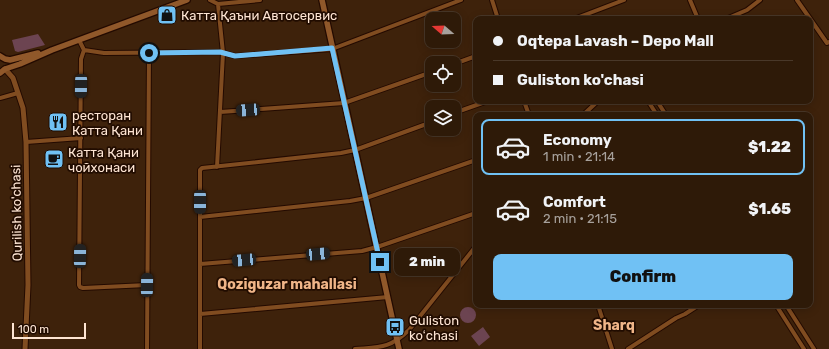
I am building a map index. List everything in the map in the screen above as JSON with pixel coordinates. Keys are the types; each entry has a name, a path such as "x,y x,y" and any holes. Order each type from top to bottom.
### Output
{"main road":[{"path":"2,71 52,50 187,0"},
{"path":"322,0 400,349"},
{"path":"2,56 10,60 52,50"},
{"path":"2,56 6,65 2,71"}],"street":[{"path":"210,0 218,4 260,0"},
{"path":"84,50 104,53 220,52 235,56 332,48 461,0"},
{"path":"492,0 497,16"},
{"path":"582,16 624,0"},
{"path":"690,0 697,16"},
{"path":"733,16 747,10 760,0"},
{"path":"797,0 808,16"},
{"path":"217,167 223,53 218,4"},
{"path":"813,23 827,43 829,42"},
{"path":"79,40 84,50 81,66 80,287 147,285"},
{"path":"147,349 149,53"},
{"path":"461,61 473,57"},
{"name":"Qurilish ko'chasi","path":"15,66 13,78 24,117 26,142 28,285 25,349"},
{"name":"Qurilish ko'chasi","path":"2,71 13,78"},
{"path":"220,112 344,103 425,74"},
{"path":"0,98 18,93"},
{"path":"461,111 480,104"},
{"path":"586,112 595,104"},
{"path":"200,349 200,170 202,168 333,154 355,150 425,125"},
{"path":"26,142 81,138"},
{"path":"200,217 366,198 473,161"},
{"path":"200,264 362,251 377,248 473,214"},
{"path":"355,349 384,346 398,340 409,330 473,250"},
{"path":"200,314 388,297"},
{"path":"599,308 612,349"},
{"path":"628,349 694,308"},
{"path":"778,308 804,349"},
{"path":"788,308 814,349"}],"shaded area":[{"path":"38,34 45,45 18,52 15,51 12,40"},
{"path":"468,307 475,312 476,315 471,322 468,323 461,318 460,315 465,308"},
{"path":"483,327 490,337 479,346 471,336"}],"place":[{"name":"Катта Қаъни Автосервис","path":"167,15"},
{"name":"ресторан Катта Қани","path":"58,122"},
{"name":"Катта Қани чойхонаси","path":"54,159"},
{"name":"Guliston koʻchasi","path":"395,327"}],"district":[{"name":"Qoziguzar mahallasi","path":"287,284"},
{"name":"Sharq","path":"614,325"}],"route":[{"path":"149,53 220,52 235,56 332,48 380,262"}]}
